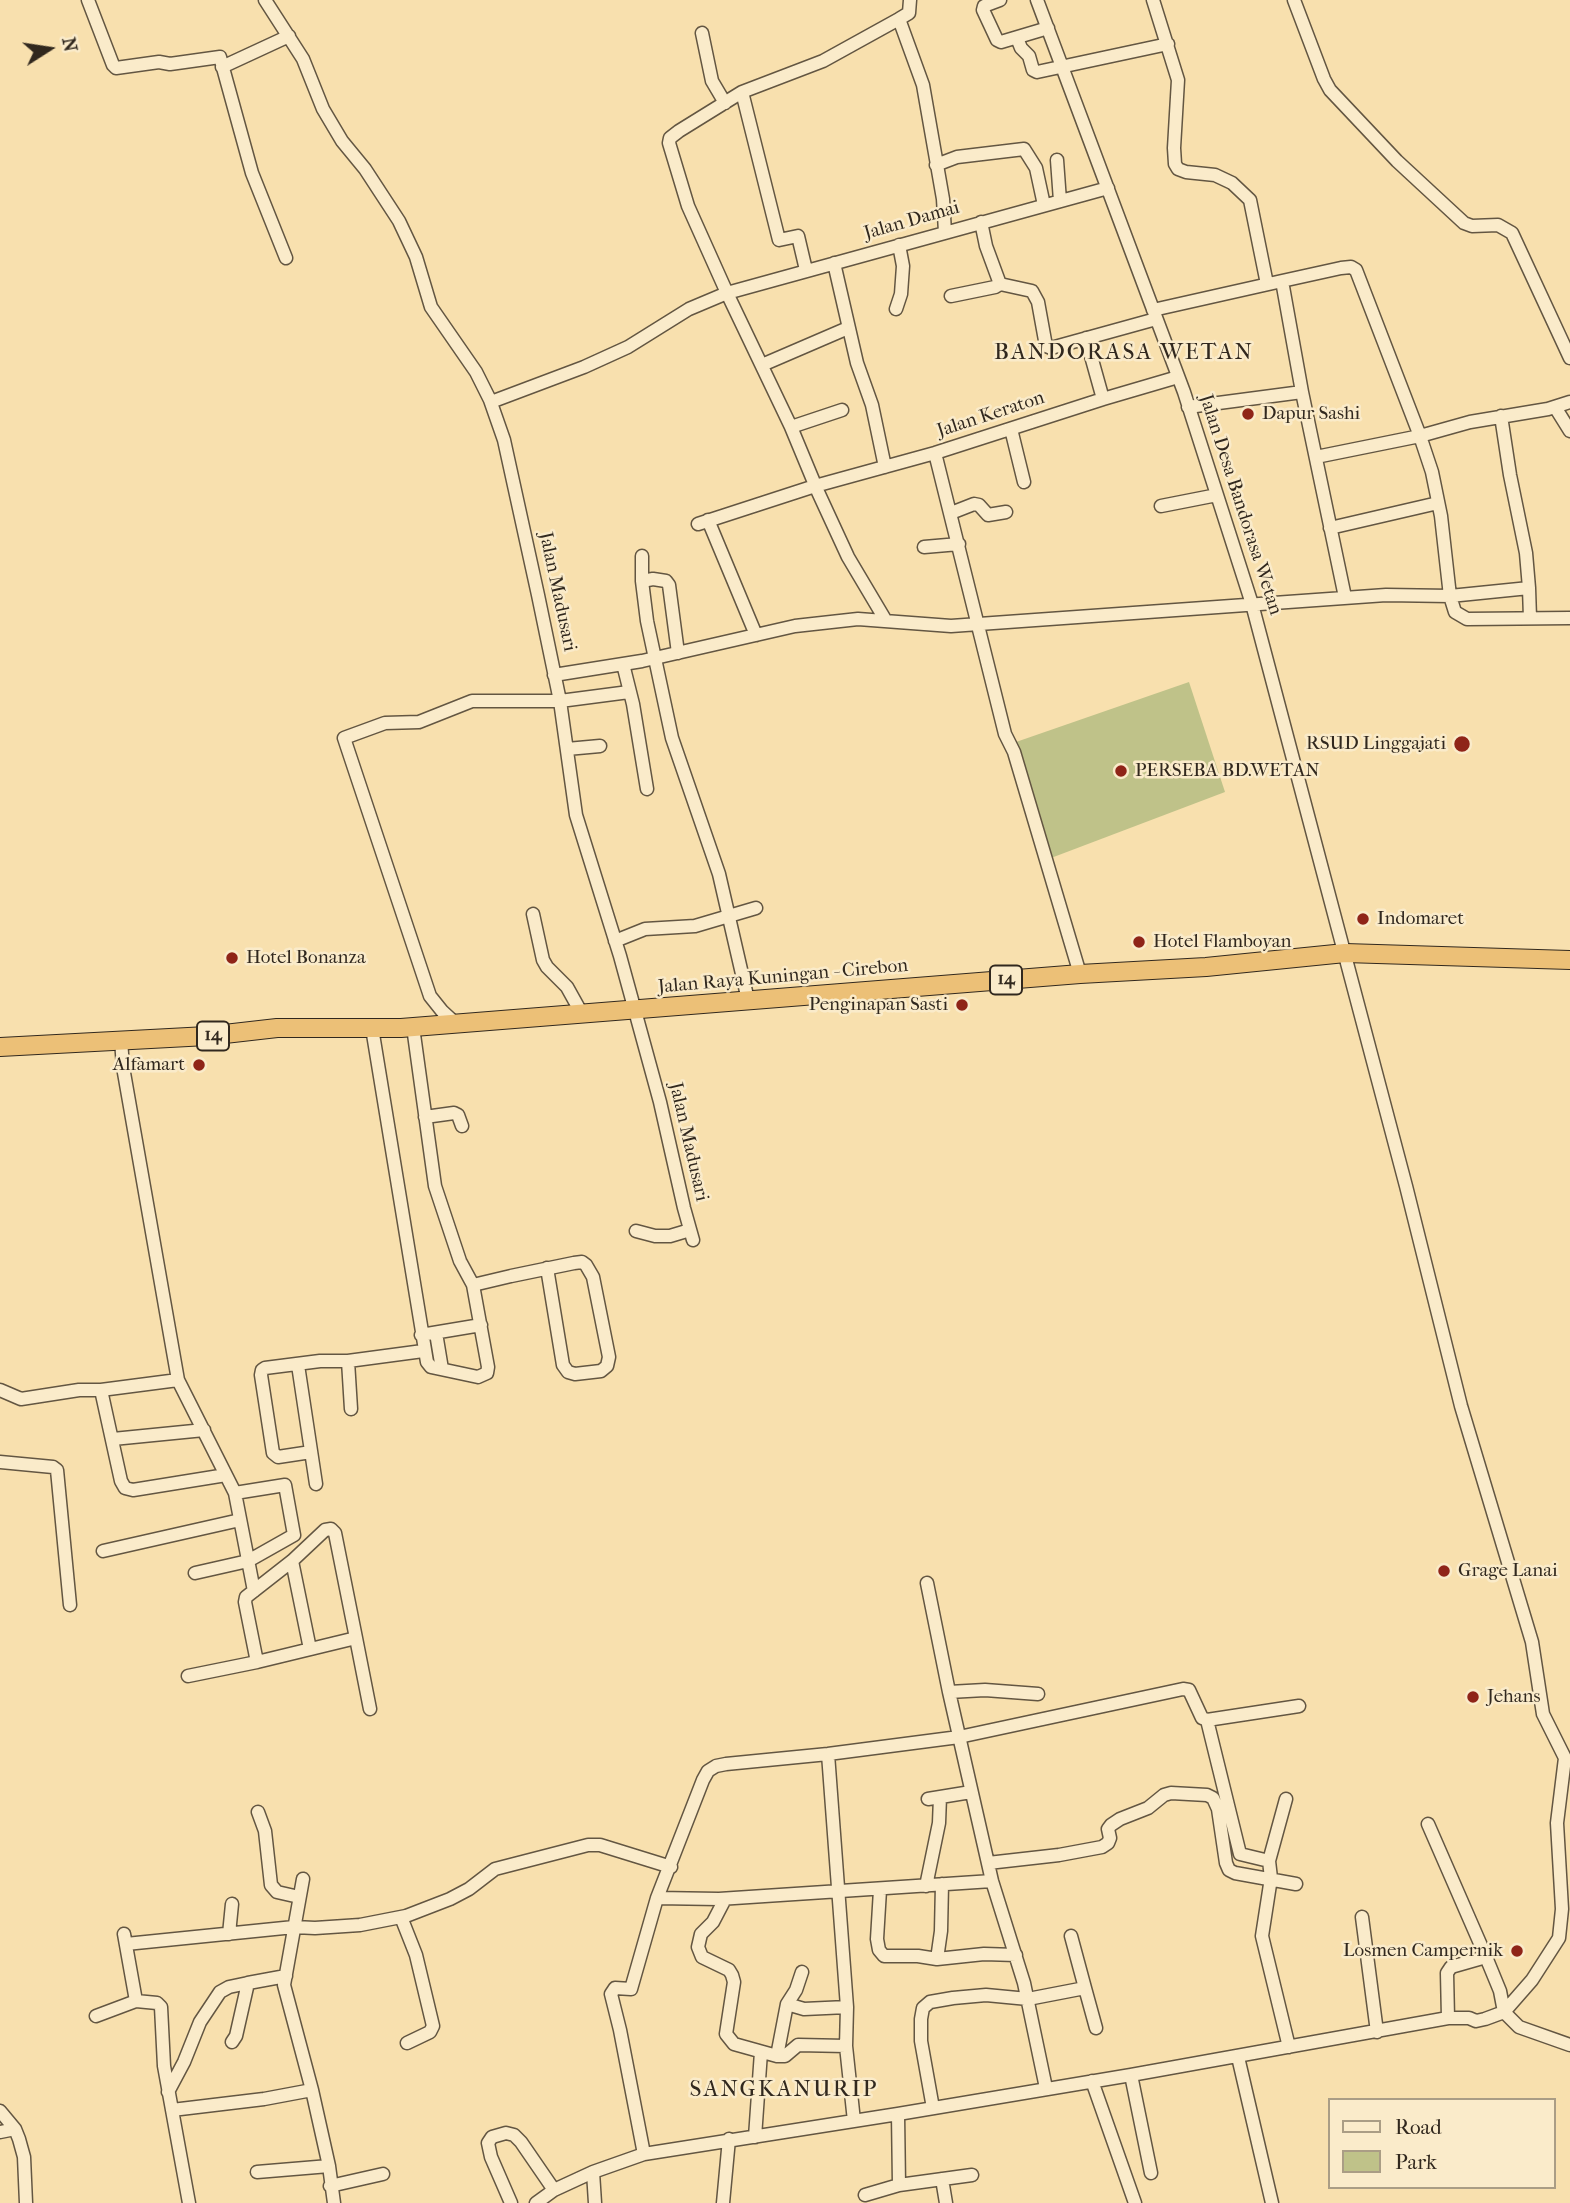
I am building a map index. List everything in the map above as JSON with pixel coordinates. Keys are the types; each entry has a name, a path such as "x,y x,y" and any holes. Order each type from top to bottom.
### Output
{"highway":[{"name":"Jalan Raya Kuningan - Cirebon","path":"0,1047 207,1036 277,1028 372,1028 635,1011 1080,974 1206,967 1345,953 1570,960"}],"street":[{"path":"88,0 116,68 220,57 252,173 286,258"},
{"name":"Jalan Madusari","path":"265,0 303,59 323,109 342,141 365,169 400,221 416,257 431,307 476,372 491,402 504,440 559,701 576,815 635,1011 692,1235 663,1236 636,1231"},
{"path":"886,621 848,557 791,427 727,293 688,206 669,143 670,138 679,131 743,92 823,61 899,19 909,13 909,0"},
{"path":"1000,0 984,6 984,15 997,40 1005,42 1048,28"},
{"name":"Jalan Desa Bandorasa Wetan","path":"1037,0 1178,377 1252,604 1406,1186 1461,1406 1532,1642 1543,1714 1565,1758 1557,1822 1566,1911 1564,1936"},
{"path":"1153,0 1178,80 1175,164 1178,169 1186,172 1215,175 1232,183 1250,200 1267,284"},
{"path":"1294,0 1330,90 1397,161 1464,223 1472,226 1498,225 1512,233 1570,358"},
{"path":"899,19 923,85 943,199 945,232"},
{"path":"702,33 712,81 725,103"},
{"path":"222,67 289,36"},
{"path":"1017,38 1033,70 1037,72 1168,44"},
{"path":"743,92 779,240 798,236 806,270"},
{"path":"936,165 967,156 1024,149 1036,168 1044,205"},
{"path":"1057,160 1060,201"},
{"name":"Jalan Damai","path":"491,402 617,352 689,309 727,293 1108,188"},
{"path":"981,222 986,246 1000,284"},
{"path":"896,309 901,294 902,266 899,245"},
{"path":"834,263 859,371 872,405 885,467"},
{"path":"951,296 1000,284 1032,291 1038,302 1046,346 1051,348 1155,314 1267,284 1352,267 1356,270 1432,472 1450,596 1455,612 1467,619 1570,618"},
{"path":"1282,281 1345,597"},
{"path":"762,365 848,328"},
{"path":"1086,338 1103,399"},
{"name":"Jalan Keraton","path":"757,635 703,522 1178,377"},
{"path":"1188,407 1302,392"},
{"path":"1315,457 1570,402"},
{"path":"1555,407 1570,431"},
{"path":"791,427 842,410"},
{"path":"1501,416 1526,553 1530,618"},
{"path":"1011,429 1024,482"},
{"path":"935,453 1005,734 1014,752 1080,974"},
{"path":"1161,506 1217,495"},
{"path":"1330,528 1438,503"},
{"path":"951,513 974,504 979,505 988,515 1006,512"},
{"path":"924,547 959,544"},
{"path":"642,556 647,621 672,738 719,874 748,1000"},
{"path":"642,581 661,580 669,585 678,653"},
{"path":"554,676 654,658 795,626 833,621 858,619 951,626 1345,597 1450,596 1529,589"},
{"path":"623,664 633,704 647,789"},
{"path":"372,1028 423,1351 431,1367 478,1377 487,1373 488,1367 473,1285 460,1261 435,1186 425,1117 434,1025 442,1011 430,996 344,738 385,723 419,722 472,701 559,701 629,692"},
{"path":"567,749 600,746"},
{"path":"615,941 645,929 695,926 756,908"},
{"path":"533,914 543,960 567,987 582,1014"},
{"path":"121,1040 123,1067 178,1380 235,1493 254,1591"},
{"path":"425,1117 454,1113 458,1115 462,1126"},
{"path":"473,1285 547,1268 582,1262 593,1277 609,1357 607,1366 601,1371 575,1374 568,1372 563,1365 547,1268"},
{"path":"421,1335 481,1325"},
{"path":"436,1333 442,1369"},
{"path":"311,1452 275,1456 262,1370 320,1361 348,1361 423,1351"},
{"path":"348,1361 351,1409"},
{"path":"299,1365 316,1484"},
{"path":"0,1390 22,1399 178,1380"},
{"path":"101,1390 121,1481 125,1488 133,1490 226,1475"},
{"path":"113,1440 204,1430"},
{"path":"0,1461 53,1467 57,1470 70,1605"},
{"path":"195,1573 248,1561 295,1535 285,1485 235,1493"},
{"path":"103,1551 240,1520"},
{"path":"257,1662 246,1597 292,1561 325,1530 331,1529 335,1533 370,1709"},
{"path":"292,1561 310,1649"},
{"path":"927,1583 971,1792 992,1881 1028,1999 1045,2088"},
{"path":"188,1676 356,1638"},
{"path":"644,2154 611,1994 615,1989 631,1989 657,1898 703,1780 716,1766 959,1737 1182,1689 1189,1690 1202,1718 1207,1720 1299,1706"},
{"path":"949,1692 985,1690 1038,1694"},
{"path":"1207,1720 1240,1854 1269,1861"},
{"path":"828,1754 847,2007 846,2046 854,2121"},
{"path":"926,1886 939,1823 934,1798 971,1792"},
{"path":"988,1863 1102,1847 1108,1843 1108,1829 1111,1825 1148,1808 1171,1793 1208,1795 1213,1798 1218,1809 1229,1870 1296,1884"},
{"path":"1286,1799 1269,1861 1271,1878 1262,1936 1289,2047"},
{"path":"258,1812 267,1840 271,1885 277,1892 299,1897"},
{"path":"1428,1824 1500,1991 1504,2012 1519,2027 1570,2045"},
{"path":"136,2001 125,1939 360,1925 401,1917 450,1899 469,1889 495,1869 588,1845 600,1845 671,1867"},
{"path":"303,1879 284,1985 312,2090 329,2166 334,2203"},
{"path":"657,1898 725,1899 992,1881"},
{"path":"937,1959 941,1931 942,1885"},
{"path":"880,1889 877,1939 879,1950 884,1956 937,1959 984,1954 1016,1955"},
{"path":"725,1899 713,1922 701,1934 698,1947 702,1957 729,1969 732,1975 734,1982 726,2034 733,2044 777,2056 785,2056 798,2045 846,2046"},
{"path":"229,1934 232,1904"},
{"path":"401,1917 416,1955 433,2026 430,2032 407,2043"},
{"path":"1362,1917 1377,2032"},
{"path":"1071,1936 1096,2028"},
{"path":"536,2203 554,2190 593,2172 644,2154 898,2115 1448,2018 1469,2018 1476,2021 1486,2019 1504,2012 1532,1980 1564,1936"},
{"path":"1448,2018 1447,1973 1451,1967 1486,1957"},
{"path":"777,2056 787,2004 796,1990 802,1972"},
{"path":"168,2092 200,2022 220,1992 229,1987 286,1976"},
{"path":"232,2042 236,2036 248,1983"},
{"path":"933,2108 921,2041 923,2008 930,2002 986,1995 1028,1999 1084,1988"},
{"path":"96,2016 136,2001 157,2003 161,2007 164,2066 189,2203"},
{"path":"787,2004 804,2009 847,2007"},
{"path":"755,2137 761,2052"},
{"path":"1238,2057 1272,2203"},
{"path":"1131,2075 1151,2173"},
{"path":"1092,2081 1135,2203"},
{"path":"172,2110 264,2099 312,2090"},
{"path":"0,2111 15,2129 24,2157 26,2203"},
{"path":"898,2115 899,2185"},
{"path":"0,2132 15,2129"},
{"path":"511,2203 491,2157 488,2143 492,2137 506,2133 514,2136 522,2143 554,2190"},
{"path":"723,2203 729,2139"},
{"path":"257,2172 329,2166"},
{"path":"593,2172 595,2203"},
{"path":"330,2186 383,2174"},
{"path":"865,2194 899,2185 972,2175"},
{"path":"942,2179 946,2203"}],"green space":[{"name":"PERSEBA BD.WETAN","path":"1189,682 1225,792 1051,858 1016,742"}],"place":[{"name":"Dapur Sashi","path":"1248,414"},
{"name":"RSUD Linggajati","path":"1462,744"},
{"name":"PERSEBA BD.WETAN","path":"1121,771"},
{"name":"Indomaret","path":"1363,919"},
{"name":"Hotel Flamboyan","path":"1139,942"},
{"name":"Hotel Bonanza","path":"232,958"},
{"name":"Penginapan Sasti","path":"962,1005"},
{"name":"Alfamart","path":"199,1065"},
{"name":"Grage Lanai","path":"1444,1571"},
{"name":"Jehans","path":"1473,1697"},
{"name":"Losmen Campernik","path":"1517,1951"}],"district":[{"name":"BANDORASA WETAN","path":"1124,353"},
{"name":"SANGKANURIP","path":"784,2090"}]}
